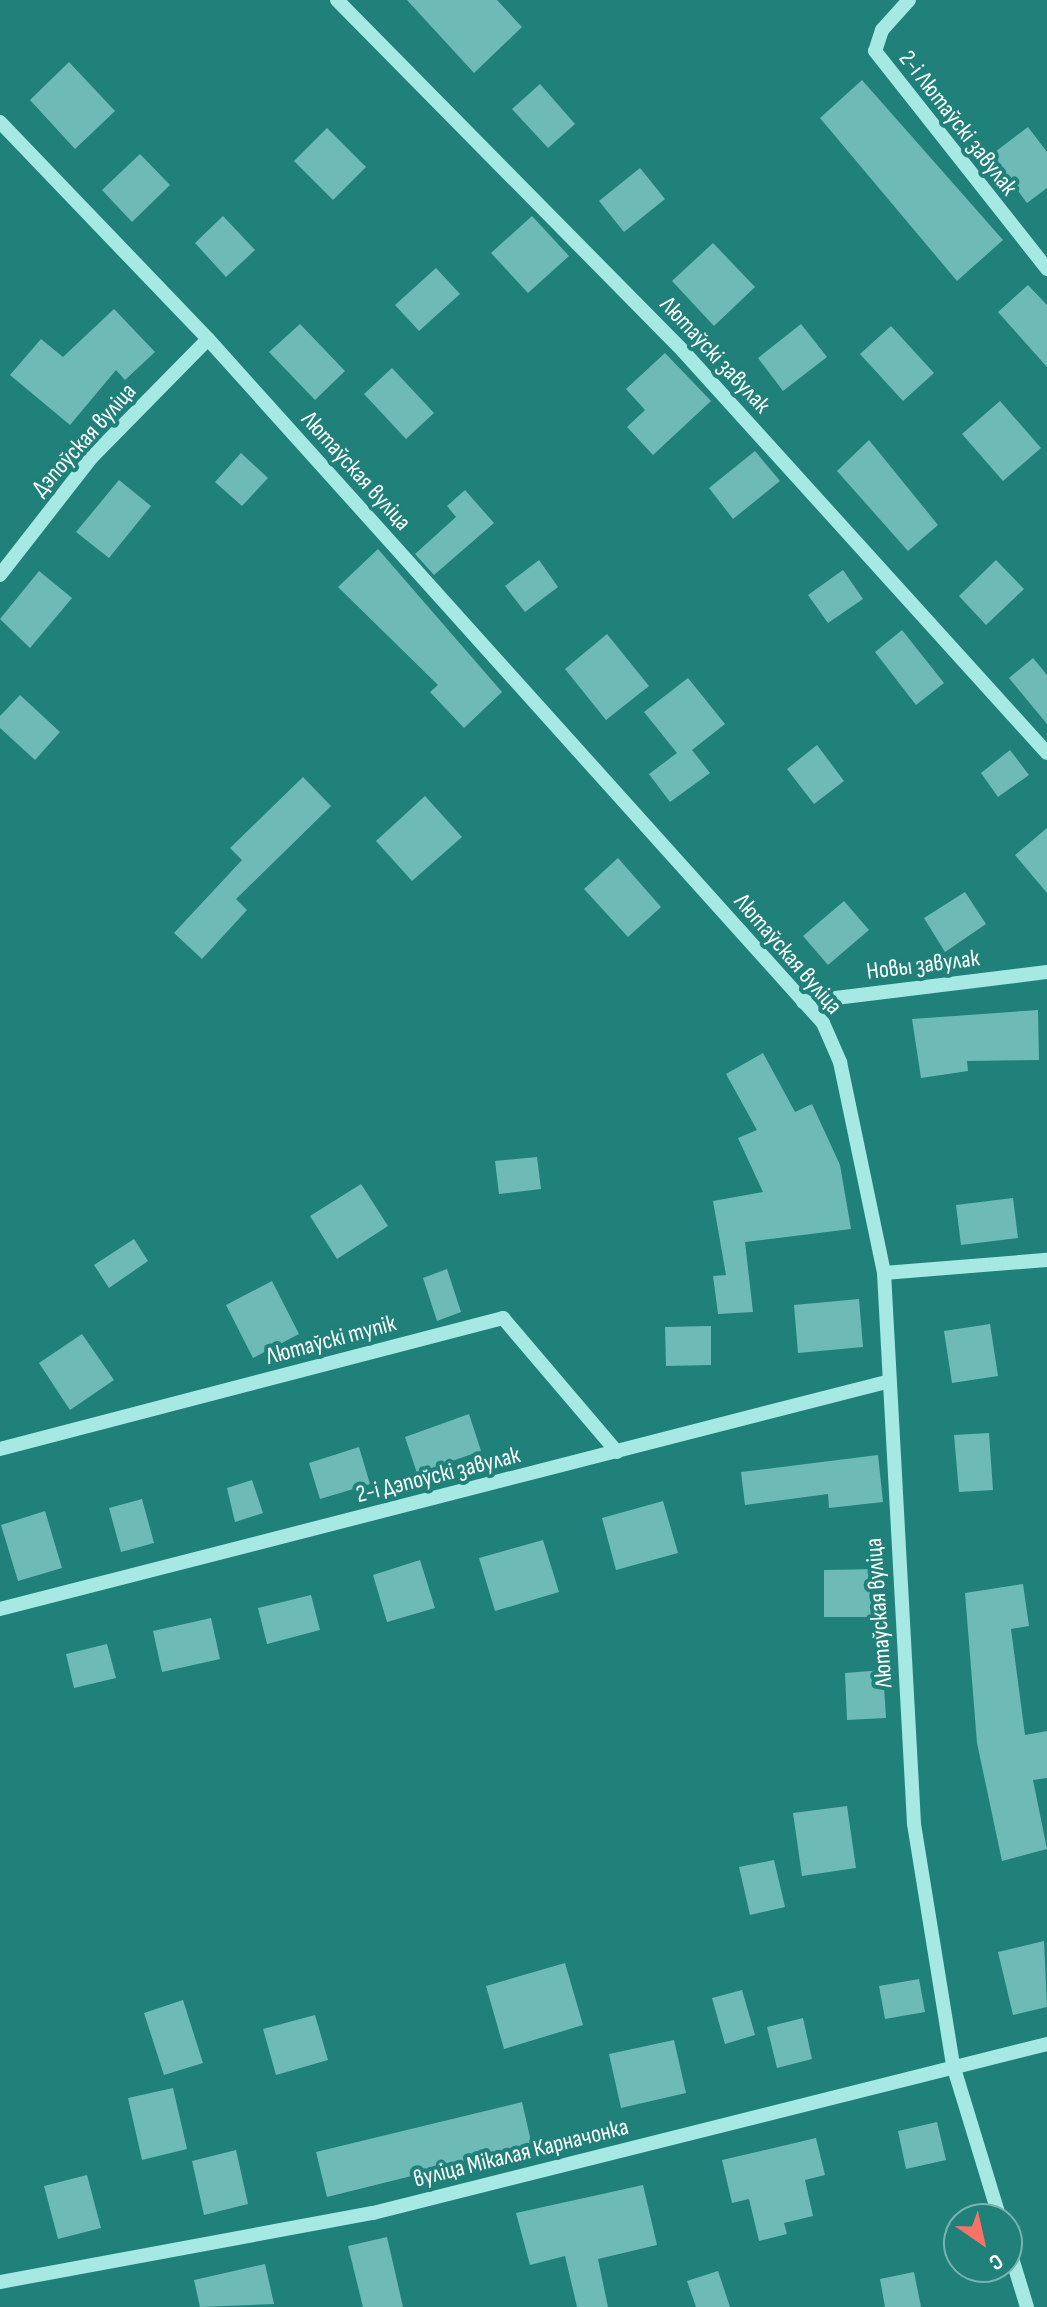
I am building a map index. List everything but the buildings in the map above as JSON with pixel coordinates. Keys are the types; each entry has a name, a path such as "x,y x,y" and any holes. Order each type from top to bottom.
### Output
{"street":[{"name":"Лютаўскі завулак","path":"337,0 683,351 1047,753"},
{"name":"2-і Лютаўскі завулак","path":"909,0 882,30 875,51 1047,269"},
{"name":"Лютаўская вуліца","path":"0,122 208,339 823,1023 840,1062 884,1273 886,1382 914,1824 953,2065 995,2203"},
{"name":"Дэпоўская вуліца","path":"0,575 92,457 208,339"},
{"name":"Новы завулак","path":"803,1002 1047,972"},
{"path":"884,1273 1047,1260"},
{"name":"Лютаўскі тупік","path":"0,1449 503,1318 617,1452"},
{"name":"2-і Дэпоўскі завулак","path":"0,1609 886,1382"},
{"name":"вуліца Мікалая Карначонка","path":"0,2282 373,2213 953,2065 1047,2044"},
{"path":"1020,2283 1027,2307"}]}
